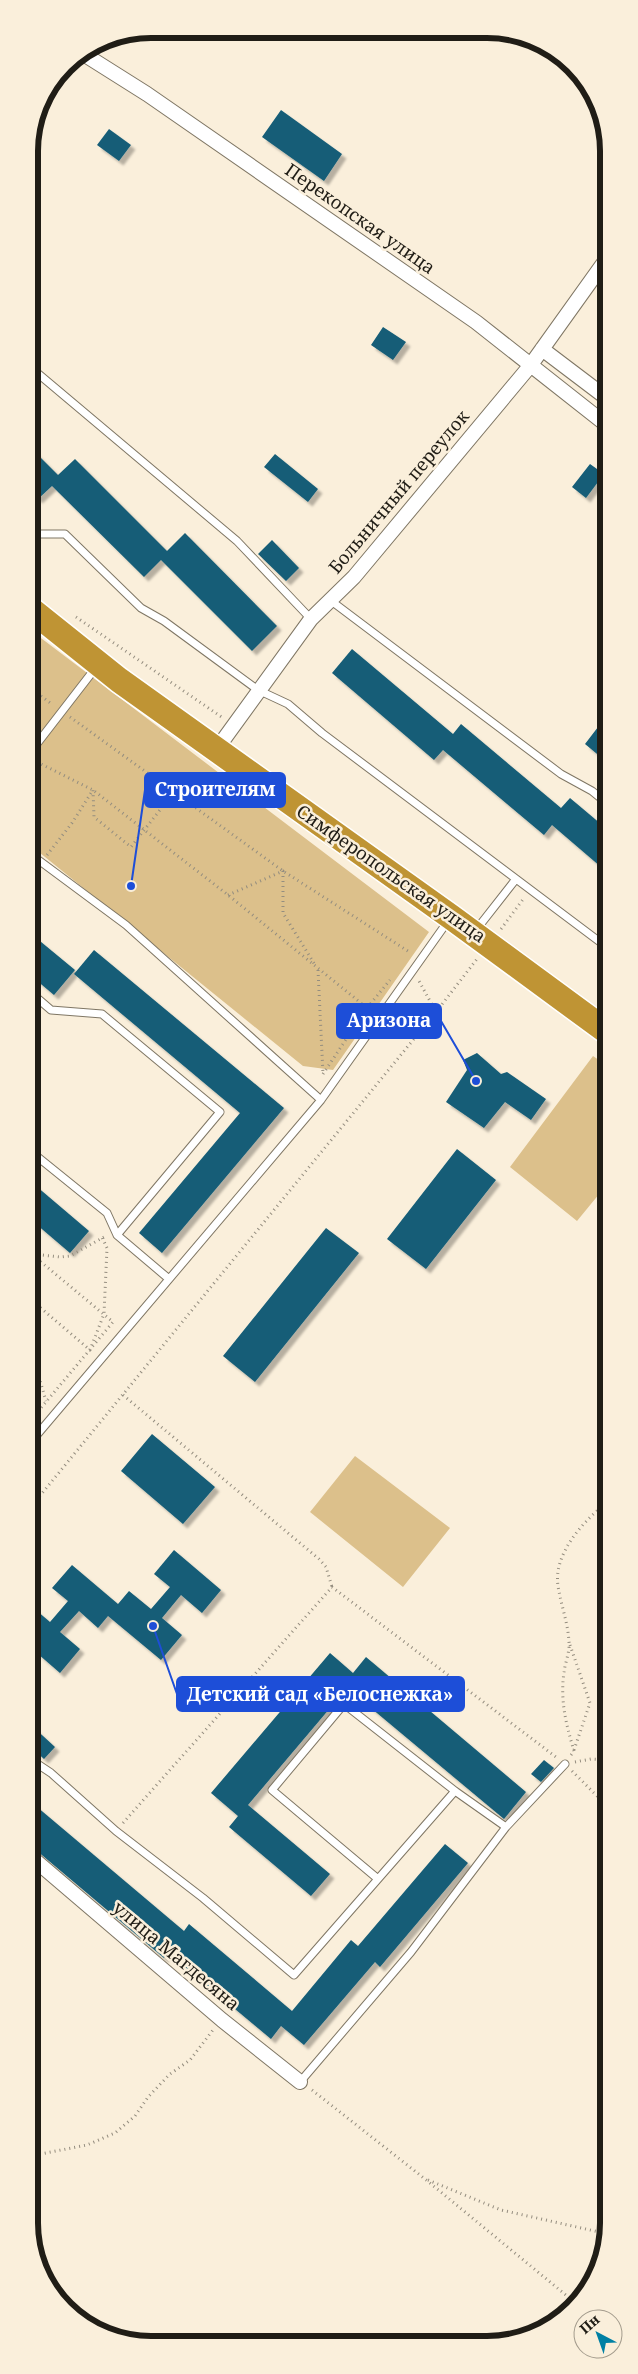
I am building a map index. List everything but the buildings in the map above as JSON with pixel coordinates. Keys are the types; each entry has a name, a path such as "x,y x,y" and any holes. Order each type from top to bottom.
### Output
{"highway":[{"name":"Симферопольская улица","path":"38,603 99,664 216,750 451,917 600,1027"}],"street":[{"name":"Перекопская улица","path":"88,56 147,94 476,322 600,420"},
{"name":"Больничный переулок","path":"216,750 311,619 354,577 530,366 600,268"},
{"path":"542,349 600,393"},
{"name":"улица Магдесяна","path":"38,1863 222,2020 300,2082"}],"lane":[{"path":"38,374 237,541 311,619"},
{"path":"38,534 65,534 141,608 164,621 258,690 288,704 322,733 600,942"},
{"path":"330,600 561,774 600,798"},
{"path":"38,742 99,664"},
{"path":"40,862 126,925 322,1100"},
{"path":"473,933 516,879"},
{"path":"38,1434 322,1100 451,917"},
{"path":"38,999 51,1010 102,1014 220,1112 117,1235"},
{"path":"38,1157 107,1213 117,1235 169,1279"},
{"path":"378,1879 272,1790 344,1704 455,1791 506,1827"},
{"path":"38,1764 51,1773 116,1831 203,1898 294,1975 455,1791"},
{"path":"300,2082 411,1952 506,1827 565,1764"}],"path":[{"path":"70,613 233,726"},
{"path":"38,694 283,871 412,952 407,958 436,1012 38,1498"},
{"path":"38,763 93,790 228,895 319,971 367,1008"},
{"path":"93,790 94,817 131,847 174,792"},
{"path":"40,862 72,823 93,790"},
{"path":"228,895 283,871"},
{"path":"283,871 283,913 299,942 319,971 323,1074 367,1008 396,973"},
{"path":"38,1254 60,1257 70,1256 102,1237 117,1235"},
{"path":"90,1350 104,1314 107,1248 102,1237"},
{"path":"38,1260 113,1322 38,1411"},
{"path":"38,1305 90,1350"},
{"path":"38,1372 46,1401"},
{"path":"123,1395 319,1559 326,1567 332,1587"},
{"path":"565,1764 574,1751 590,1703 569,1644 557,1584 560,1561 576,1534 600,1508"},
{"path":"569,1644 561,1697 565,1721 574,1751"},
{"path":"565,1764 591,1758 600,1759"},
{"path":"38,2154 87,2145 116,2133 135,2116 148,2097 170,2074 190,2060 222,2020"},
{"path":"300,2082 328,2101 571,2300"},
{"path":"424,2179 501,2210 600,2232"}],"shaded area":[{"path":"38,636 429,932 333,1070 303,1066 38,851"},
{"path":"593,1056 600,1061 600,1193 577,1221 510,1167"},
{"path":"355,1456 450,1528 403,1587 310,1512"}],"place":[{"name":"Строителям","path":"131,886"},
{"name":"Аризона","path":"476,1081"},
{"name":"Детский сад «Белоснежка»","path":"153,1626"}]}
